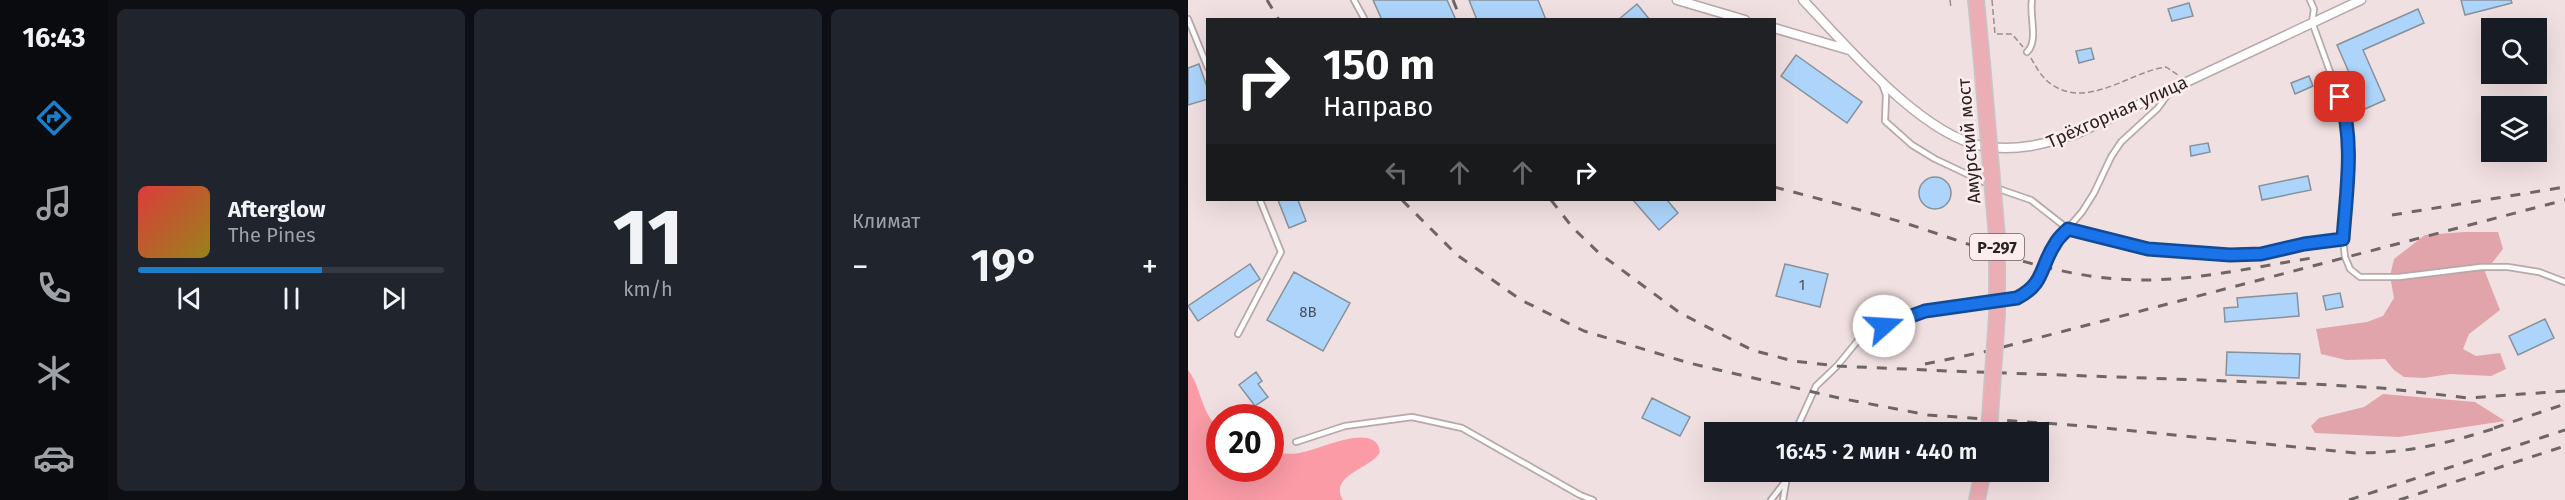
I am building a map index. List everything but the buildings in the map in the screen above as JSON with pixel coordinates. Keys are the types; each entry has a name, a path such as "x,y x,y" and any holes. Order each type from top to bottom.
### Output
{"highway":[{"name":"Амурский мост","path":"1977,0 1997,237 1997,315 1990,422"},
{"path":"1977,500 1981,482"}],"street":[{"path":"1677,0 1737,18"},
{"name":"Трёхгорная улица","path":"1803,0 1851,50 1928,121 1956,137 1980,146 2006,149 2039,146 2076,134 2361,0"},
{"path":"1776,29 1851,50"}],"lane":[{"path":"1354,0 1364,18"},
{"path":"2026,52 2030,49 2033,38 2030,14 2032,0"},
{"path":"2310,0 2314,9 2313,22 2345,113 2347,167 2343,239 2345,257 2350,269 2360,276 2399,277 2481,267 2539,272 2565,282"},
{"path":"1188,19 1206,63"},
{"path":"1880,78 1887,95 1885,121 1912,145 1935,159 2004,192 2031,200 2068,229 2148,249 2230,255 2261,254 2304,244 2343,239"},
{"path":"1798,422 1816,386 1837,366 1864,333 1925,311 2017,298 2026,294 2038,282 2055,243 2082,212 2094,193 2111,157 2121,142 2158,108 2173,88"},
{"path":"1238,334 1281,252 1260,201"},
{"path":"1296,442 1345,426 1412,417 1462,428 1580,495 1593,500"},
{"path":"1771,500 1785,482"},
{"path":"1783,500 1786,482"}],"path":[{"path":"1950,0 1951,8"},
{"path":"1992,0 1995,34 2012,34 2049,83 2064,91 2093,93 2153,69 2166,67 2178,74 2182,84"}],"shaded area":[{"path":"2498,232 2503,249 2485,272 2500,310 2469,334 2463,349 2476,356 2500,353 2506,369 2491,376 2450,374 2424,378 2404,377 2385,359 2346,360 2321,354 2316,329 2367,322 2383,316 2394,298 2390,276 2394,259 2425,235"},
{"path":"1188,370 1206,410 1206,482 1284,482 1284,454 1295,454 1345,440 1368,438 1376,443 1380,452 1341,484 1340,491 1343,500 1188,500"},
{"path":"2383,394 2475,402 2505,421 2399,437 2315,433 2311,426 2319,418 2364,407"}],"railway":[{"path":"1267,0 1278,18"},
{"path":"1453,0 1460,18"},
{"path":"2392,215 2565,187"},
{"path":"1776,188 1894,220 2021,261 2106,278 2136,280 2180,278 2312,258"},
{"path":"1925,364 1988,351 2565,200"},
{"path":"1403,201 1457,255 1521,300 1584,331 1689,363 1839,398 1928,415 2085,426 2355,453 2375,453 2430,446 2502,426"},
{"path":"1552,201 1573,228 1599,253 1680,313 1752,350 1793,361 1837,366 1949,371 2312,384 2381,388 2469,398 2565,391"},
{"path":"2494,428 2565,404"},
{"path":"2349,500 2565,430"},
{"path":"2399,500 2565,446"}],"route":[{"path":"1884,326 1925,311 2017,298 2026,294 2038,282 2055,243 2068,229 2148,249 2230,255 2261,254 2304,244 2343,239 2347,167 2345,113 2340,97"}]}
